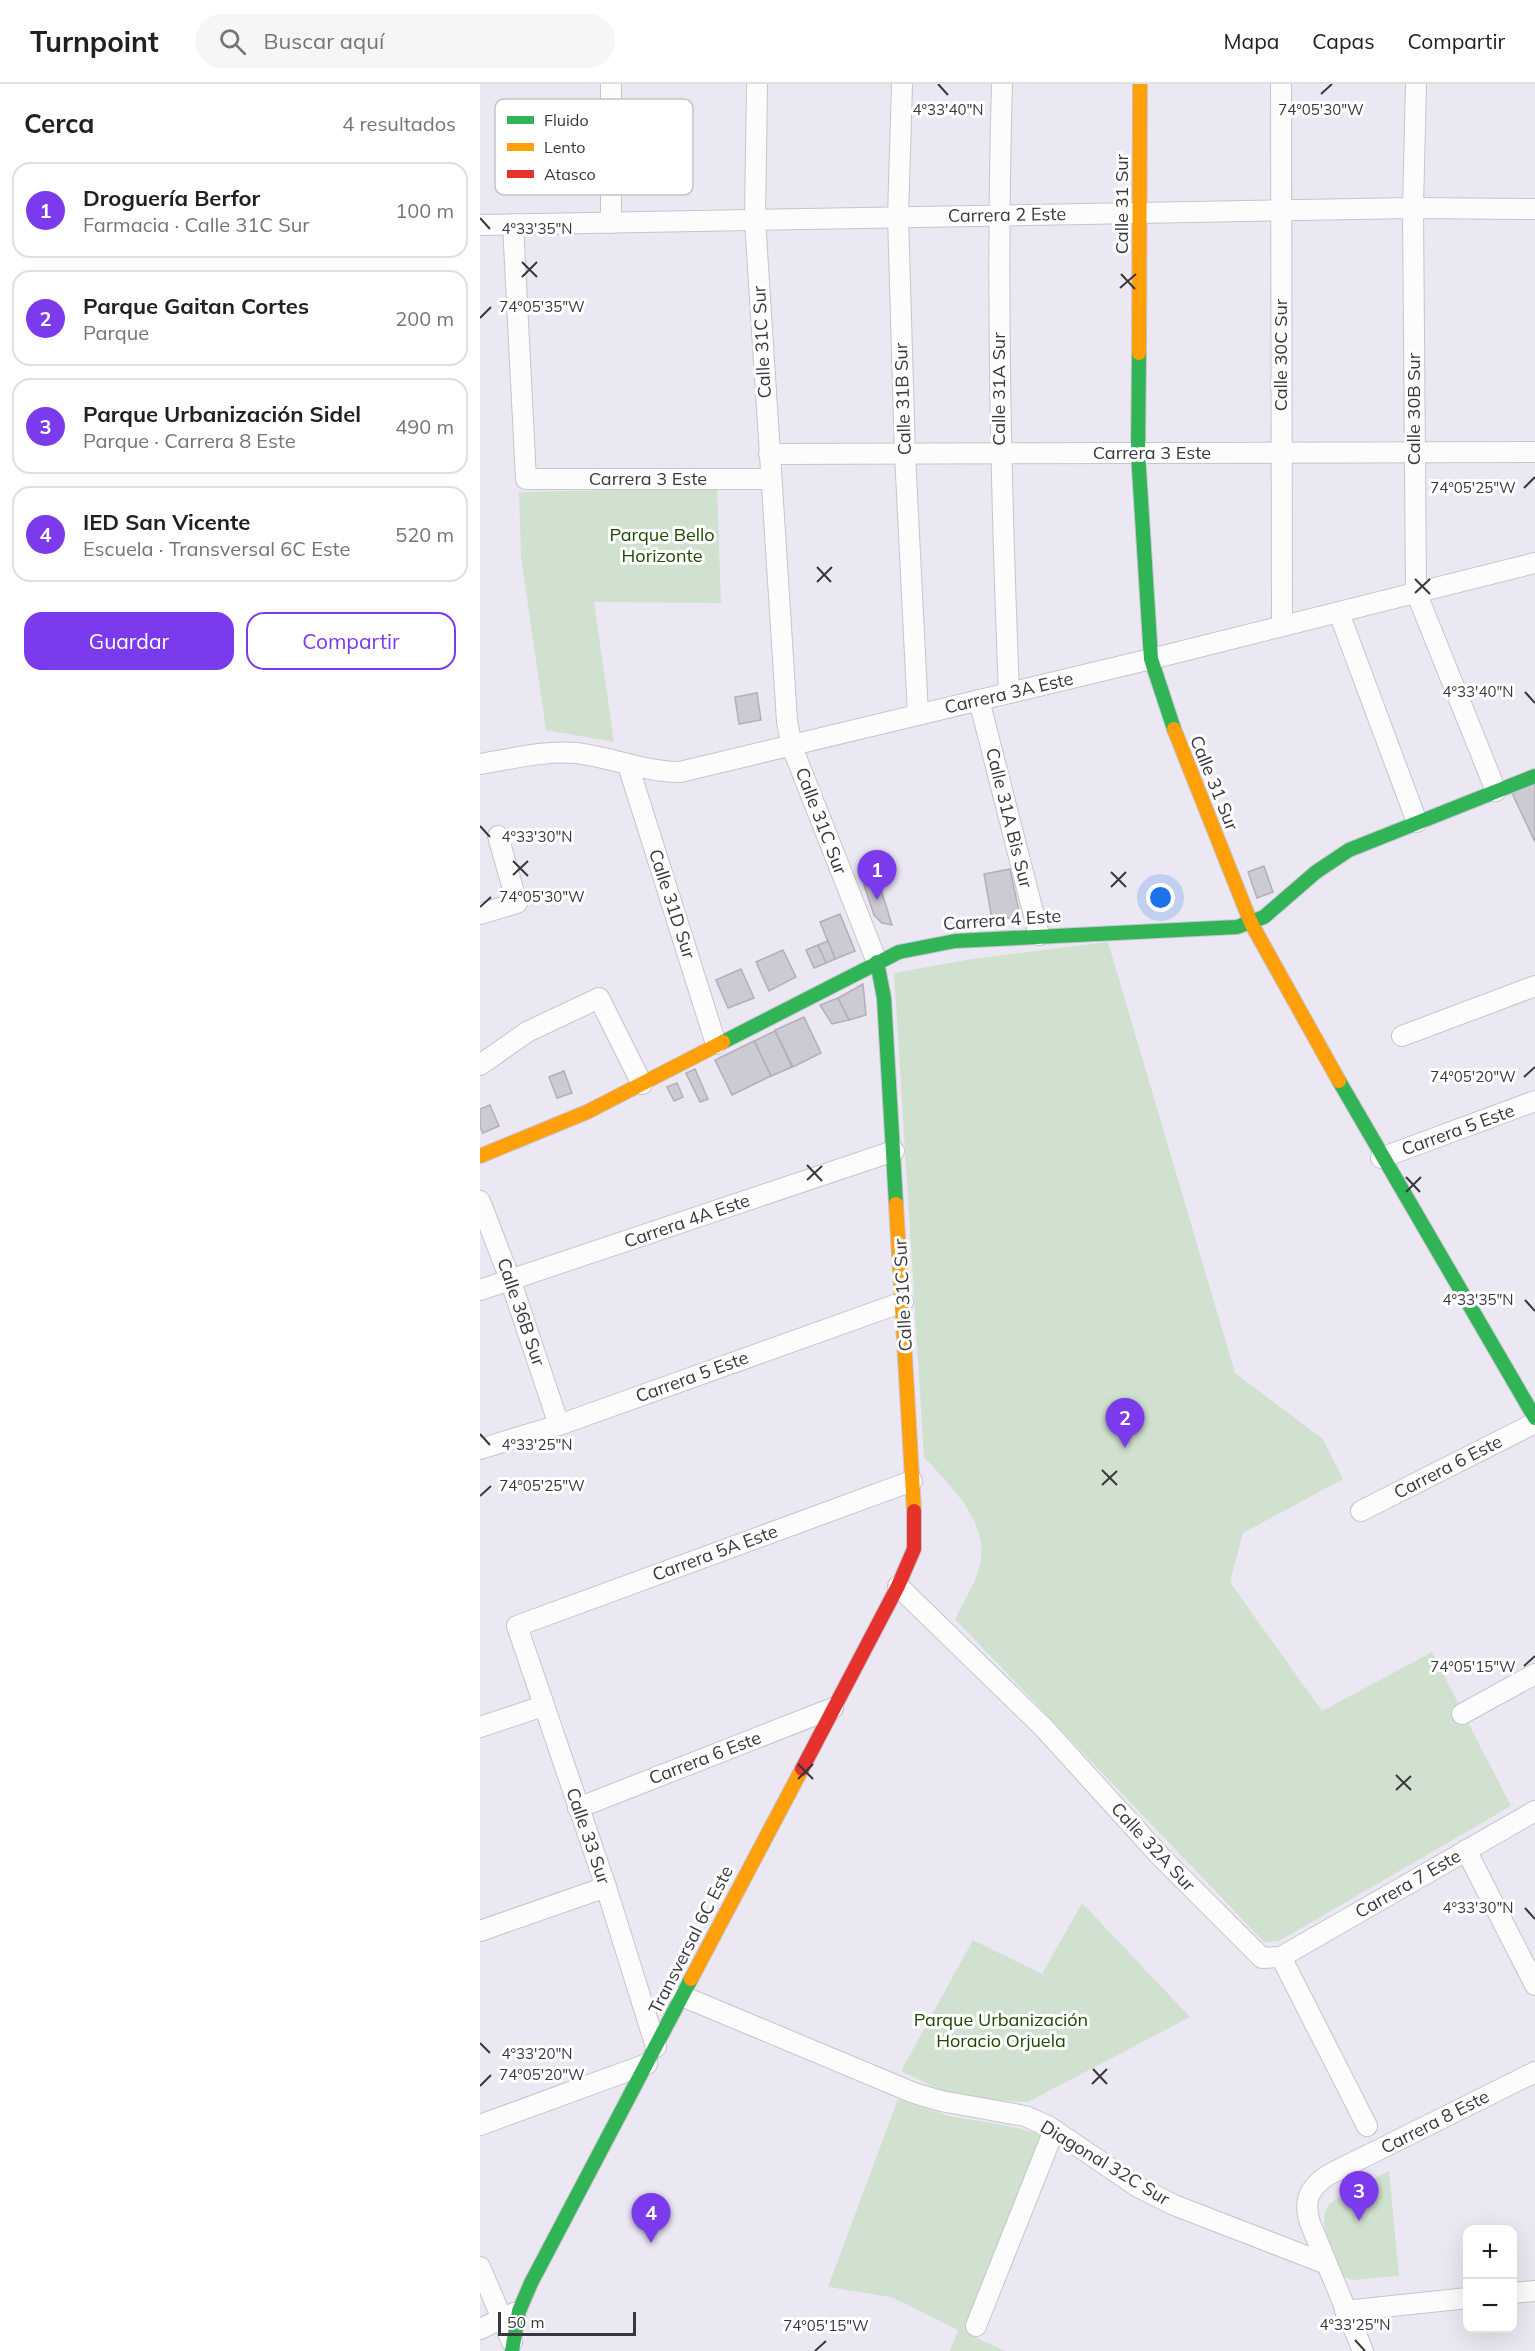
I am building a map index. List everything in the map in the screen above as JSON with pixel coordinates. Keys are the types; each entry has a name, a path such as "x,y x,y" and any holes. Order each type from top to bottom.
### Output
{"street":[{"path":"611,84 611,99"},
{"name":"Calle 31C Sur","path":"757,84 755,220 783,693 792,747 877,962 884,998 903,1302 914,1549 898,1586"},
{"name":"Calle 31B Sur","path":"902,84 897,217 904,453 918,714"},
{"name":"Calle 31A Sur","path":"1002,84 998,215 1000,453 1009,693"},
{"name":"Calle 31 Sur","path":"1140,84 1138,453 1151,659 1182,754 1251,923 1381,1158 1535,1418"},
{"name":"Calle 30C Sur","path":"1281,84 1282,626"},
{"name":"Calle 30B Sur","path":"1416,84 1413,208 1416,592 1496,791"},
{"path":"612,195 612,223"},
{"name":"Carrera 2 Este","path":"480,225 1281,210 1535,208"},
{"name":"Carrera 3 Este","path":"513,225 526,479 770,479"},
{"name":"Carrera 3 Este","path":"769,454 1535,452"},
{"name":"Carrera 3A Este","path":"480,764 562,752 597,756 628,765 680,772 792,747 1535,563"},
{"path":"1340,613 1417,822"},
{"name":"Calle 31A Bis Sur","path":"979,700 1039,935"},
{"name":"Calle 31D Sur","path":"628,765 716,1044"},
{"name":"Carrera 4 Este","path":"480,1156 586,1112 899,952 937,943 1039,935 1221,928 1251,923 1277,907 1332,860 1368,842 1535,776"},
{"path":"480,915 517,903 498,836"},
{"path":"1402,1036 1535,986"},
{"path":"480,1065 527,1032 599,998 642,1084"},
{"name":"Carrera 5 Este","path":"1381,1158 1534,1105"},
{"name":"Carrera 4A Este","path":"480,1290 512,1282 894,1151"},
{"name":"Calle 36B Sur","path":"480,1201 512,1282 559,1425"},
{"name":"Carrera 5 Este","path":"480,1449 559,1425 903,1302"},
{"name":"Carrera 6 Este","path":"1361,1511 1535,1423"},
{"name":"Carrera 5A Este","path":"517,1626 912,1481"},
{"name":"Transversal 6C Este","path":"511,2314 531,2283 898,1586"},
{"name":"Calle 32A Sur","path":"898,1586 1044,1728 1161,1857 1252,1951 1262,1958 1281,1957"},
{"name":"Calle 33 Sur","path":"517,1626 606,1887 651,2056"},
{"path":"1462,1714 1535,1674"},
{"path":"480,1727 543,1706"},
{"name":"Carrera 6 Este","path":"578,1808 833,1708"},
{"name":"Carrera 7 Este","path":"1281,1957 1535,1810"},
{"path":"1466,1851 1535,1985"},
{"path":"480,1931 606,1887"},
{"path":"1281,1957 1367,2126"},
{"name":"Diagonal 32C Sur","path":"682,1996 914,2093 960,2105 1025,2116 1054,2130 1147,2191 1211,2220 1324,2263"},
{"path":"480,2125 651,2056"},
{"name":"Carrera 8 Este","path":"1363,2351 1324,2263 1306,2212 1307,2196 1315,2185 1328,2175 1535,2072"},
{"path":"976,2326 1054,2130"},
{"path":"480,2267 511,2314 513,2347"},
{"path":"1517,2293 1535,2291"},
{"path":"1345,2311 1463,2298"},
{"path":"480,2329 511,2314"}],"green space":[{"name":"Parque Bello Horizonte","path":"717,488 721,603 594,602 614,742 546,730 521,557 519,492"},
{"path":"1108,942 1235,1373 1323,1439 1343,1479 1243,1533 1230,1582 1322,1711 1432,1652 1511,1806 1279,1941 1264,1942 955,1619 979,1568 980,1536 967,1507 924,1457 894,973 972,959"},
{"name":"Parque Urbanización Horacio Orjuela","path":"1082,1903 1190,2017 1028,2102 988,2100 946,2093 901,2071 973,1940 1042,1974"},
{"name":"Parque Urbanización Horacio Orjuela","path":"898,2099 949,2116 1042,2134 968,2334 1005,2351 950,2351 958,2330 891,2297 828,2287"},
{"path":"1389,2171 1399,2276 1353,2280 1344,2277 1325,2232 1324,2222 1328,2206 1346,2193"}],"building":[{"path":"757,693 761,720 739,724 735,697"},
{"path":"1535,782 1535,842 1512,793"},
{"path":"1264,866 1273,892 1257,898 1248,872"},
{"path":"1010,869 1019,911 1013,918 992,919 984,874"},
{"path":"878,880 892,925 882,923 874,915 864,885"},
{"path":"840,914 855,951 835,959 820,922"},
{"path":"828,941 835,959 826,963 818,945"},
{"path":"818,945 826,963 814,968 806,950"},
{"path":"783,950 796,977 769,991 756,962"},
{"path":"741,969 754,998 728,1008 716,980"},
{"path":"863,984 866,1015 849,1020 838,998"},
{"path":"838,998 849,1020 832,1024 820,1005"},
{"path":"804,1017 821,1053 793,1067 775,1030"},
{"path":"775,1031 792,1067 771,1076 754,1041"},
{"path":"754,1041 771,1076 732,1095 715,1060"},
{"path":"695,1069 708,1099 700,1102 686,1073"},
{"path":"564,1071 572,1093 557,1098 549,1077"},
{"path":"677,1083 683,1097 674,1101 667,1087"},
{"path":"490,1105 499,1126 483,1133 480,1127 480,1109"}],"traffic: fast":[{"path":"1139,353 1138,453 1151,659 1174,729"},
{"path":"723,1042 899,952 955,941 1237,927 1264,917 1316,872 1349,850 1535,776"},
{"path":"877,962 884,998 896,1204"},
{"path":"1339,1081 1535,1418"},
{"path":"512,2351 519,2311 531,2283 691,1979"}],"traffic: slow":[{"path":"1139,353 1140,84"},
{"path":"1174,729 1251,923 1339,1081"},
{"path":"480,1156 587,1112 723,1042"},
{"path":"896,1204 914,1511"},
{"path":"691,1979 802,1769"}],"traffic: jam":[{"path":"802,1769 898,1586 914,1549 914,1511"}],"place":[{"name":"Droguería Berfor","path":"877,900"},
{"name":"Parque Gaitan Cortes","path":"1125,1448"},
{"name":"Parque Urbanización Sidel","path":"1359,2221"},
{"name":"IED San Vicente","path":"651,2243"}]}
